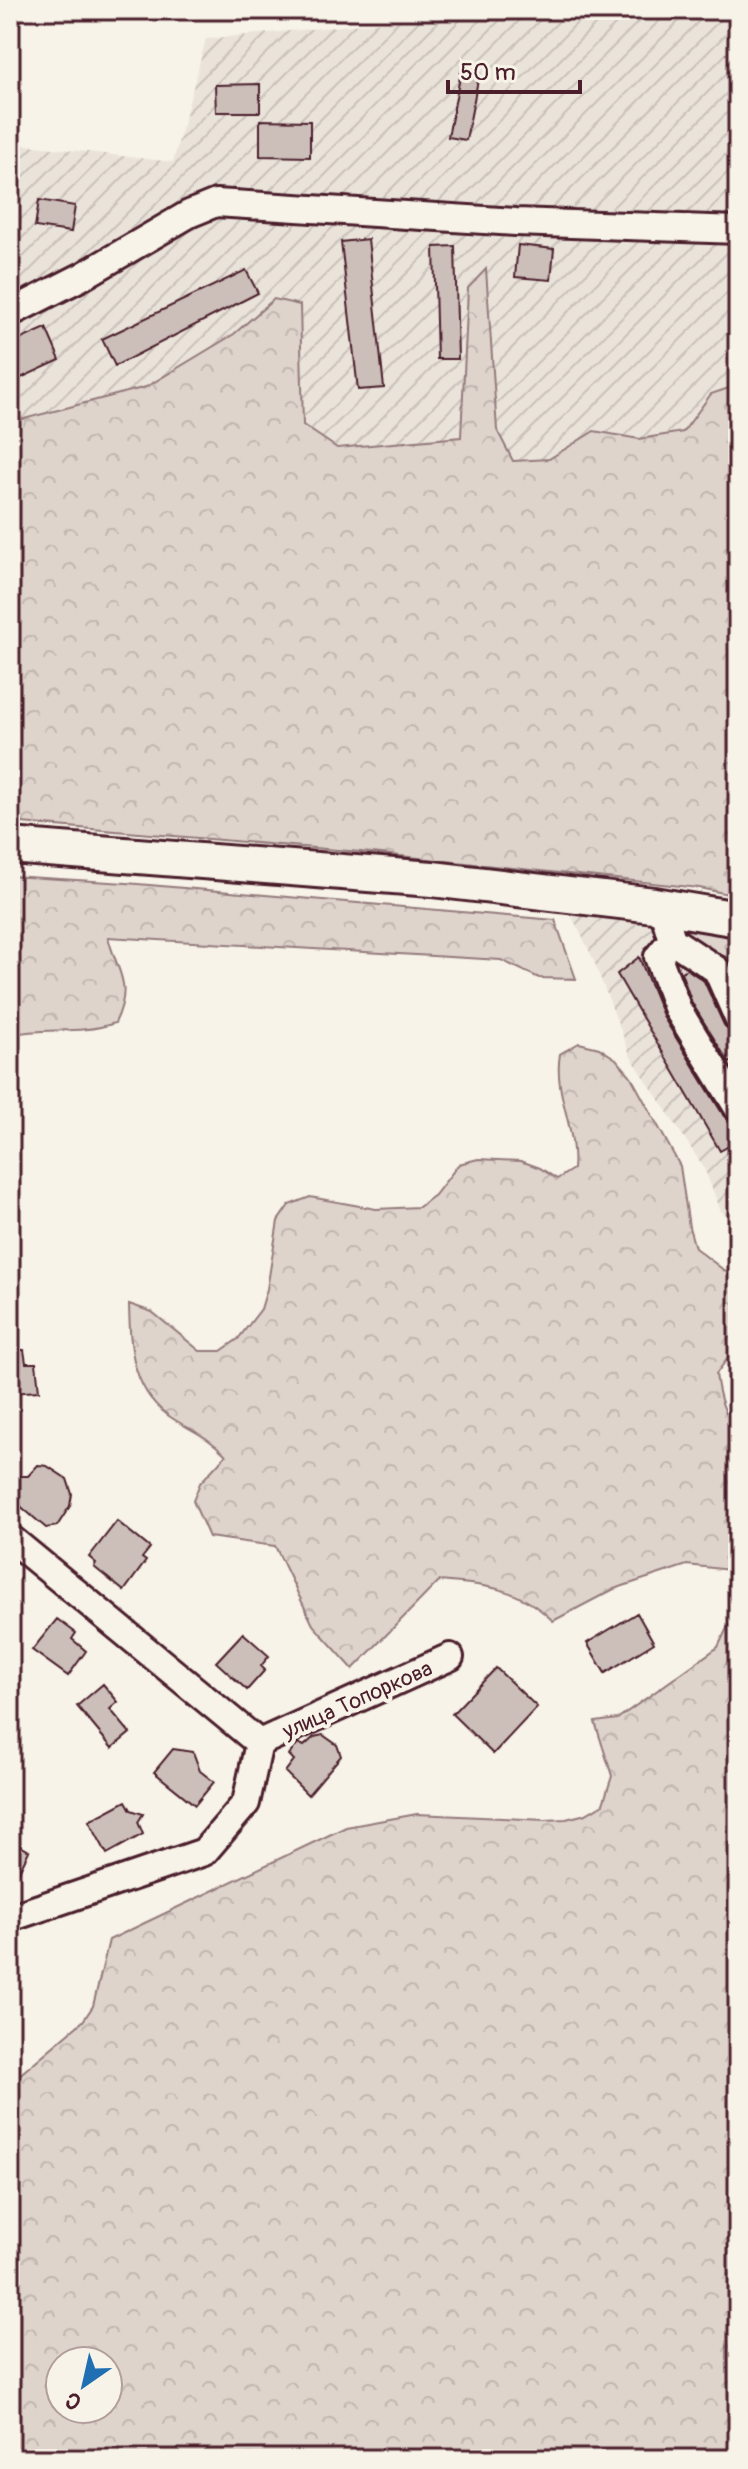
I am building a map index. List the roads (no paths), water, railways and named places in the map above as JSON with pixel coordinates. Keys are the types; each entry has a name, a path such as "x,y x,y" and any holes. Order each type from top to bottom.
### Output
{"main road":[{"path":"10,846 432,879 662,906 738,919"}],"street":[{"path":"10,313 83,276 189,214 216,203 516,222 738,230"},
{"path":"662,906 672,940 717,970 738,1018"},
{"path":"672,940 658,957 678,1010 738,1108"},
{"path":"10,1538 259,1743"},
{"name":"улица Топоркова","path":"10,1918 204,1852 246,1803 259,1743 450,1657"}]}
